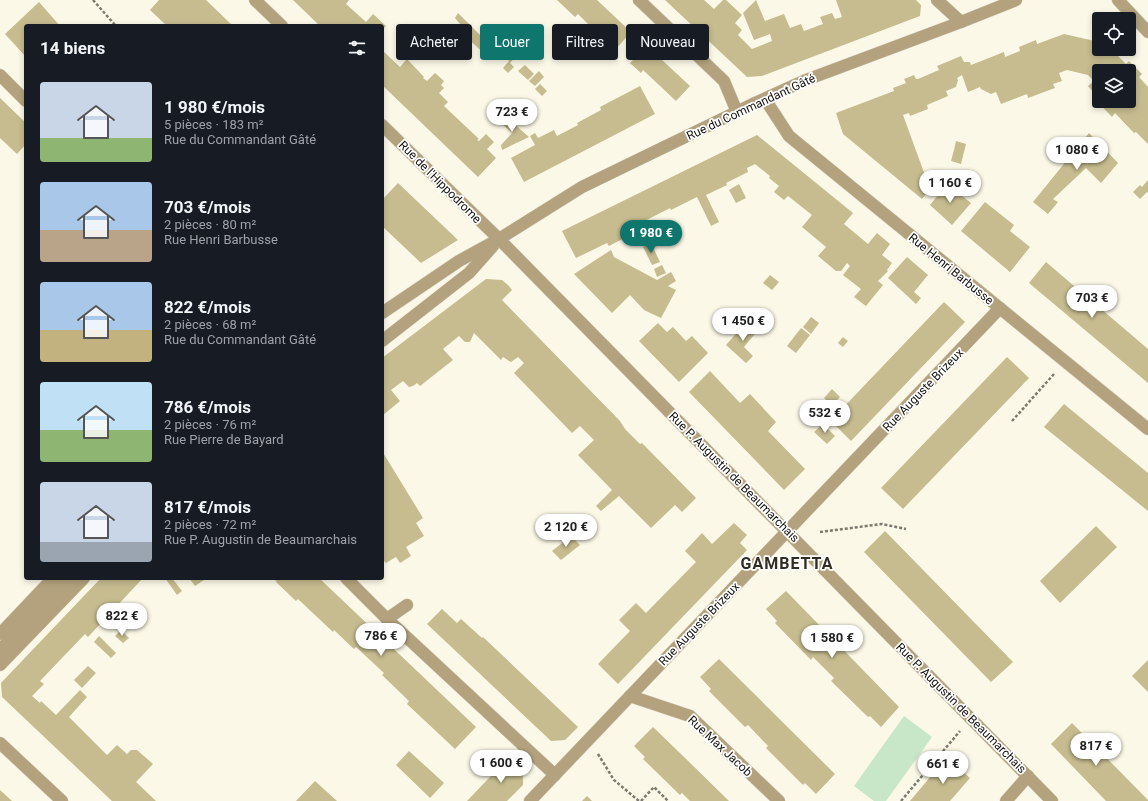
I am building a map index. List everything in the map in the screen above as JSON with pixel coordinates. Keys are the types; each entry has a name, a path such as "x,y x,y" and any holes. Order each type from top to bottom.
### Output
{"street":[{"path":"255,0 280,24"},
{"path":"639,0 724,81 737,112"},
{"path":"937,0 961,22"},
{"name":"Rue du Commandant Gâté","path":"384,312 459,261 499,239 582,187 806,80 1016,0"},
{"path":"1118,0 1148,32"},
{"path":"0,75 24,99"},
{"name":"Rue Henri Barbusse","path":"765,99 789,136 1148,429"},
{"name":"Rue de l'Hippodrome","path":"384,127 499,239"},
{"name":"Rue du Commandant Gâté","path":"384,339 469,273 499,239"},
{"name":"Rue P. Augustin de Beaumarchais","path":"499,239 1052,801"},
{"name":"Rue Auguste Brizeux","path":"531,801 554,775 1000,308"},
{"path":"0,634 51,580"},
{"path":"0,650 66,580"},
{"path":"0,665 82,580"},
{"path":"348,580 387,619 554,775"},
{"path":"387,619 407,605"},
{"name":"Rue Max Jacob","path":"630,696 690,716 779,801"},
{"path":"0,743 62,801"},
{"path":"1006,801 1028,776"}],"path":[{"path":"93,0 114,24"},
{"path":"1012,421 1054,373"},
{"path":"820,532 882,524 906,529"},
{"path":"901,801 971,719"},
{"path":"590,739 614,780 640,801 654,787 668,801"}],"green space":[{"path":"904,716 932,737 886,801 874,801 854,786"}],"building":[{"path":"159,0 206,0 231,24 165,24 150,10"},
{"path":"293,0 349,0 346,4 366,22 373,14 384,24 318,24"},
{"path":"557,0 597,0 626,27 626,38 618,47 618,24 588,24 578,14 575,17"},
{"path":"665,0 704,0 714,9 723,0 726,0 742,15 735,23 742,30 738,35 752,49 772,41 770,34 754,40 743,13 756,0 765,21 784,14 790,28 801,24 804,31 823,24 820,17 832,13 835,19 842,17 836,0 916,0 921,5 920,16 762,76 747,77 709,41 709,24 691,24"},
{"path":"39,2 58,24 24,24 24,55 5,34"},
{"path":"458,13 469,24 460,24 455,18"},
{"path":"472,27 480,35 480,50 472,42"},
{"path":"1064,34 1092,40 1092,56 1118,56 1126,64 1092,64 1092,79 1088,75 1067,70 1059,73 1062,81 1053,84 1055,88 1028,98 1027,94 1001,104 996,92 991,94 980,87 968,92 962,75 957,78 958,80 956,87 946,91 948,96 927,105 928,109 910,116 909,113 903,115 930,189 922,199 843,134 836,113 894,91 893,88 906,83 904,79 914,75 916,79 918,79 939,70 937,66 961,56 964,62 970,62 971,65 1004,52 1005,57 1020,51 1019,47 1036,40 1037,44"},
{"path":"384,52 400,67 406,60 408,60 427,81 435,73 444,81 441,85 444,88 439,93 448,102 444,106 479,139 477,140 479,141 486,134 494,142 487,149 496,158 478,177 384,87"},
{"path":"508,60 513,60 510,63 514,67 508,73 503,68 509,61"},
{"path":"633,60 662,60 690,86 676,101 643,70 641,73 630,63"},
{"path":"525,65 534,74 528,80 518,71"},
{"path":"1136,68 1142,74 1139,77 1148,87 1148,144 1136,132 1134,133 1115,113 1112,117 1103,108 1136,108"},
{"path":"539,71 544,77 535,86 529,81"},
{"path":"1092,83 1092,91 1088,86"},
{"path":"540,84 547,91 542,96 535,89"},
{"path":"640,86 655,114 524,182 511,158 535,145 530,136 535,133 538,138 554,130 557,136 578,125 577,123 601,110 600,107"},
{"path":"0,98 24,121 24,146 17,154 0,138"},
{"path":"504,115 529,137 502,150 501,145 512,133 498,120"},
{"path":"1089,133 1118,163 1101,183 1086,168 1053,199 1058,202 1048,214 1033,202"},
{"path":"757,135 853,213 844,224 868,244 877,233 890,244 882,255 892,263 887,270 888,271 878,281 883,285 866,306 854,297 861,289 843,275 850,266 847,263 841,271 836,271 818,256 826,247 802,227 812,215 788,196 784,200 774,192 779,186 769,178 770,176 755,164 747,168 748,172 726,183 727,185 706,195 719,222 711,226 697,197 671,210 670,208 633,227 636,232 609,246 607,243 576,258 562,231"},
{"path":"956,141 966,144 961,164 951,161"},
{"path":"1148,180 1148,193 1147,192 1140,199 1133,192 1140,185 1142,187"},
{"path":"398,183 458,240 421,263 384,228 384,198"},
{"path":"739,184 746,198 736,203 729,190"},
{"path":"947,184 971,203 952,225 930,205"},
{"path":"985,202 1014,225 1010,231 1030,247 1010,272 961,231"},
{"path":"651,243 660,262 652,265 643,247"},
{"path":"611,250 614,257 657,280 671,272 676,281 668,286 676,290 661,318 644,310 630,295 612,313 574,274"},
{"path":"907,257 928,275 914,292 921,298 916,304 888,278"},
{"path":"1046,262 1148,349 1148,383 1029,283"},
{"path":"662,265 666,273 657,277 654,269"},
{"path":"770,275 779,282 772,290 763,283"},
{"path":"486,279 502,280 512,290 502,300 620,421 625,429 640,444 642,443 696,498 682,512 675,505 651,528 619,496 601,511 596,506 612,490 578,455 594,440 580,426 572,433 514,373 524,363 518,357 511,362 503,357 501,360 474,333 470,342 465,342 459,336 443,349 453,360 420,386 417,383 409,387 403,381 391,390 400,401 384,414 384,356"},
{"path":"944,302 965,322 851,441 825,415 832,408 838,413"},
{"path":"811,317 819,323 811,334 803,327"},
{"path":"747,321 758,330 744,347 753,356 746,363 726,345"},
{"path":"658,323 667,332 673,327 686,341 692,336 708,353 679,382 639,341"},
{"path":"801,328 810,335 796,353 787,346"},
{"path":"843,337 848,341 843,347 838,343"},
{"path":"1007,357 1029,378 903,509 881,488"},
{"path":"710,371 740,403 750,394 776,422 768,431 805,469 784,490 689,392"},
{"path":"832,389 840,397 832,406 824,398"},
{"path":"1064,404 1148,473 1148,511 1044,427"},
{"path":"823,424 835,436 827,444 814,432"},
{"path":"384,454 423,518 416,523 424,536 406,547 411,556 400,563 396,557 386,563 384,561"},
{"path":"734,523 747,535 740,543 747,550 618,684 598,664 630,631 619,620 636,603 646,613 696,562 685,551 702,533 712,544"},
{"path":"1096,526 1117,547 1060,603 1040,581"},
{"path":"885,531 1013,662 991,682 864,552"},
{"path":"571,536 580,545 561,560 552,551"},
{"path":"99,580 141,580 88,637 85,634 40,681 44,684 32,696 40,703 41,701 56,715 80,690 87,697 69,717 107,755 117,745 127,754 131,750 137,750 153,764 136,782 156,801 112,801 2,697 1,683"},
{"path":"166,580 174,580 182,591 177,595"},
{"path":"190,580 204,580 195,586"},
{"path":"275,580 321,580 476,727 455,749 407,704 409,701 382,675 384,673 356,647 354,649 334,630 333,632 298,599 296,601"},
{"path":"786,591 899,707 881,727 870,716 868,717 831,681 834,678 813,657 811,660 775,623 777,621 766,609"},
{"path":"442,609 457,623 461,619 482,638 483,637 578,727 565,740 551,741 427,624"},
{"path":"121,630 129,638 123,643 115,636"},
{"path":"99,636 116,653 111,658 94,642"},
{"path":"719,659 835,774 816,794 805,783 803,785 766,748 768,746 748,725 745,727 709,691 711,689 700,677"},
{"path":"1148,660 1148,692 1132,676"},
{"path":"88,666 96,673 82,688 74,680"},
{"path":"1072,723 1148,801 1106,801 1051,744"},
{"path":"653,727 729,801 690,801 682,793 680,795 643,759 645,757 634,746"},
{"path":"409,751 444,783 430,798 396,765"},
{"path":"509,757 523,770 523,785 507,801 467,801"},
{"path":"949,760 970,778 950,801 910,801 937,769 939,771"},
{"path":"315,781 337,801 296,801"},
{"path":"0,790 12,801 0,801"},
{"path":"587,796 592,801 582,801"}],"district":[{"name":"GAMBETTA","path":"787,563"}]}
